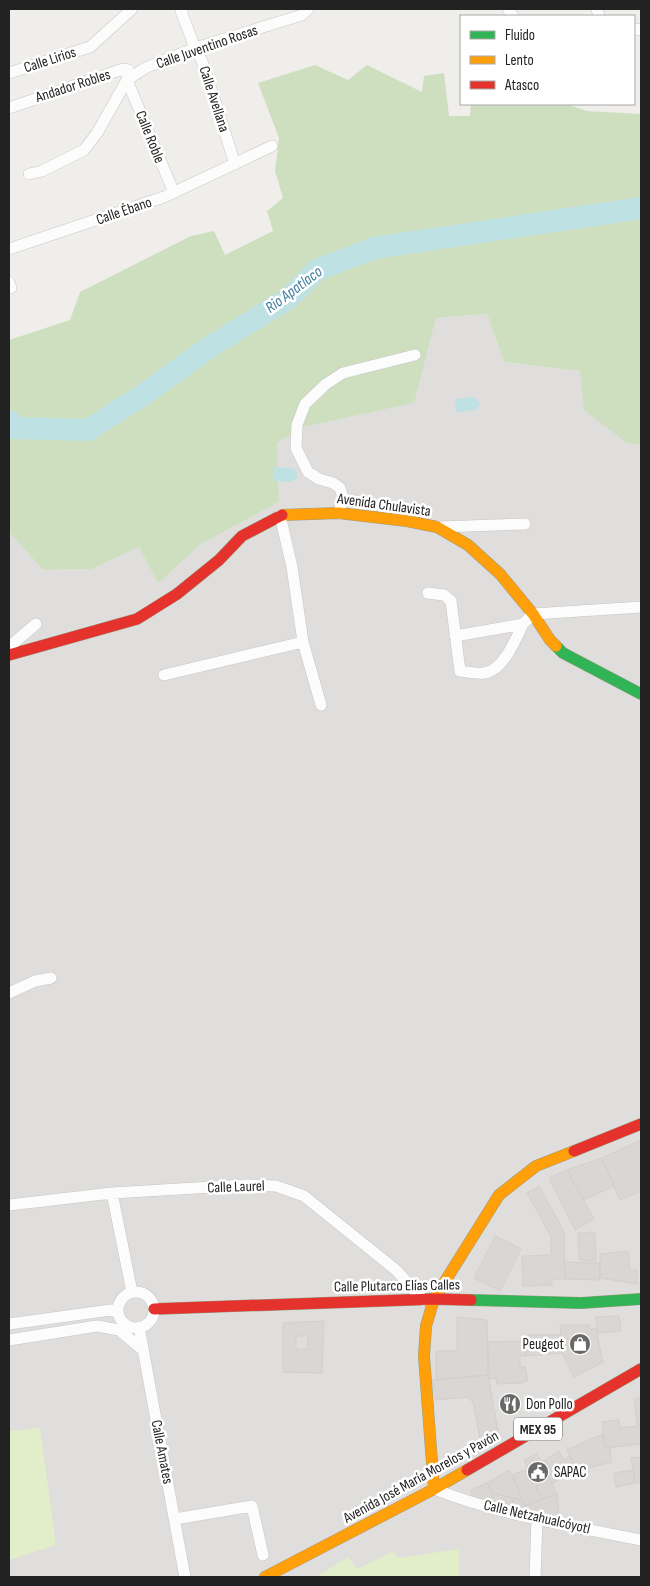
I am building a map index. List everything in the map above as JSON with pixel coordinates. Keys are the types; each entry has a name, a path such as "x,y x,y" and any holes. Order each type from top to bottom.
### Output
{"street":[{"name":"Calle Lirios","path":"9,73 90,47 132,9"},
{"name":"Calle Avellana","path":"183,9 180,11 202,61 235,164"},
{"name":"Calle Juventino Rosas","path":"29,174 42,171 84,150 127,80 146,68 195,48 302,16 308,9"},
{"name":"Andador Robles","path":"9,108 123,70 128,70 127,80"},
{"name":"Calle Roble","path":"127,80 174,193"},
{"name":"Calle Ébano","path":"9,249 174,193 272,146"},
{"path":"340,512 344,498 340,488 308,472 296,448 297,425 305,404 326,384 343,373 415,355"},
{"name":"Avenida Chulavista","path":"9,655 137,619 178,594 219,560 242,536 280,515 340,512 437,527 468,545 500,574 550,640 563,653 641,694"},
{"path":"280,515 292,568 303,642 321,705"},
{"path":"437,527 525,524"},
{"path":"428,593 444,595 451,602 460,671 486,673 499,665 512,648 523,624 532,614 641,607"},
{"path":"9,647 36,624"},
{"path":"456,636 523,624"},
{"path":"164,674 303,642"},
{"path":"9,993 35,981 52,978"},
{"path":"434,1489 424,1356 429,1299 500,1194 536,1166 641,1124"},
{"name":"Calle Laurel","path":"9,1205 112,1193 246,1185 276,1186 304,1196 429,1299"},
{"path":"112,1193 132,1292"},
{"path":"132,1292 143,1293 151,1299 154,1309 152,1318 147,1324 139,1328 131,1327 124,1323 118,1309 122,1298 132,1292"},
{"name":"Calle Plutarco Elías Calles","path":"154,1309 429,1299 581,1303 641,1299"},
{"path":"9,1324 118,1309"},
{"path":"9,1340 97,1326 119,1330 143,1350"},
{"name":"Calle Amates","path":"139,1328 185,1577"},
{"name":"Avenida José María Morelos y Pavón","path":"265,1577 434,1489 641,1369"},
{"name":"Calle Netzahualcóyotl","path":"434,1489 462,1500 537,1519 641,1540"},
{"path":"174,1519 252,1506 263,1555"},
{"path":"535,1577 537,1519"}],"shaded area":[{"path":"487,314 504,362 580,371 627,443 641,445 641,1577 9,1577 9,532 43,570 92,569 139,547 158,582 201,544 279,502 277,443 304,427 413,403 436,318"},
{"path":"467,1397 473,1402 481,1444 460,1454 441,1445 436,1400"},
{"path":"634,1399 637,1426 620,1428 617,1410"}],"green space":[{"path":"315,65 348,80 367,65 422,92 424,76 444,73 449,116 470,116 471,105 569,105 587,111 641,114 641,445 627,443 584,410 580,371 504,362 487,314 436,318 414,403 304,427 277,443 279,502 201,544 158,583 139,547 92,569 43,570 9,532 9,340 70,320 80,292 191,236 214,231 225,255 273,231 267,211 283,198 275,171 279,138 258,83"},
{"path":"40,1428 56,1545 9,1560 9,1431"},
{"path":"459,1549 459,1577 316,1577 348,1557 357,1569 394,1551 398,1558"}],"water":[{"path":"475,397 480,404 476,410 456,412 455,399"},
{"path":"274,467 293,468 297,472 297,478 291,482 274,481"}],"building":[{"path":"641,1140 641,1191 620,1200 602,1158"},
{"path":"602,1158 614,1186 584,1200 567,1170"},
{"path":"567,1170 594,1219 575,1230 549,1178"},
{"path":"539,1186 564,1232 565,1279 552,1279 552,1285 523,1286 522,1256 551,1255 551,1236 527,1193"},
{"path":"578,1233 595,1233 596,1261 579,1260"},
{"path":"495,1236 521,1249 500,1291 474,1278"},
{"path":"628,1251 630,1270 637,1270 637,1284 600,1278 600,1254"},
{"path":"564,1262 600,1263 600,1280 565,1279"},
{"path":"619,1316 621,1331 597,1333 596,1317"},
{"path":"457,1317 487,1320 488,1375 436,1380 436,1351 457,1351"},
{"path":"324,1321 322,1373 283,1372 283,1323","holes":["296,1336 308,1336 308,1349 296,1349"]},
{"name":"Peugeot","path":"560,1325 590,1325 590,1329 596,1329 603,1362 574,1377 562,1353"},
{"path":"526,1335 560,1335 562,1353 526,1356"},
{"path":"526,1341 526,1356 520,1356 520,1367 525,1367 528,1380 522,1383 497,1384 496,1378 489,1379 488,1342"},
{"path":"488,1375 499,1436 481,1444 473,1402 467,1397 436,1400 432,1380"},
{"path":"641,1398 641,1444 605,1448 602,1422 619,1420 620,1428 637,1426 634,1399"},
{"path":"603,1434 605,1448 610,1448 611,1462 589,1468 589,1472 579,1476 567,1450"},
{"path":"559,1451 564,1460 570,1456 576,1469 552,1484 542,1462"},
{"name":"SAPAC","path":"537,1453 557,1494 544,1498 536,1487 540,1484 537,1476 533,1477 524,1461"},
{"path":"641,1457 641,1482 635,1483 631,1458"},
{"path":"528,1469 533,1477 537,1476 540,1484 536,1487 544,1498 525,1506 512,1475"},
{"path":"509,1470 523,1501 493,1493 487,1483"},
{"path":"633,1470 635,1483 616,1487 614,1473"},
{"path":"487,1483 493,1493 490,1502 472,1498 471,1490"},
{"path":"493,1493 514,1498 511,1508 490,1502"},
{"path":"557,1494 559,1518 525,1511 525,1506"},
{"path":"514,1498 523,1501 525,1511 511,1508"}],"waterway":[{"name":"Rio Apatlaco","path":"9,421 13,428 88,430 143,395 208,348 289,298 317,270 374,248 641,208"}],"traffic: fast":[{"path":"556,646 563,653 641,694"},
{"path":"471,1300 581,1303 641,1299"}],"traffic: slow":[{"path":"282,515 339,513 407,521 437,527 468,545 500,574 556,646"},
{"path":"434,1489 424,1356 426,1326 434,1299 499,1195 536,1166 574,1151"},
{"path":"265,1577 467,1470"}],"traffic: jam":[{"path":"9,655 137,619 177,594 219,560 242,536 282,515"},
{"path":"574,1151 641,1124"},
{"path":"154,1309 434,1299 471,1300"},
{"path":"467,1470 641,1369"}],"place":[{"name":"Peugeot","path":"580,1344"},
{"name":"Don Pollo","path":"510,1404"},
{"name":"SAPAC","path":"538,1472"}]}
